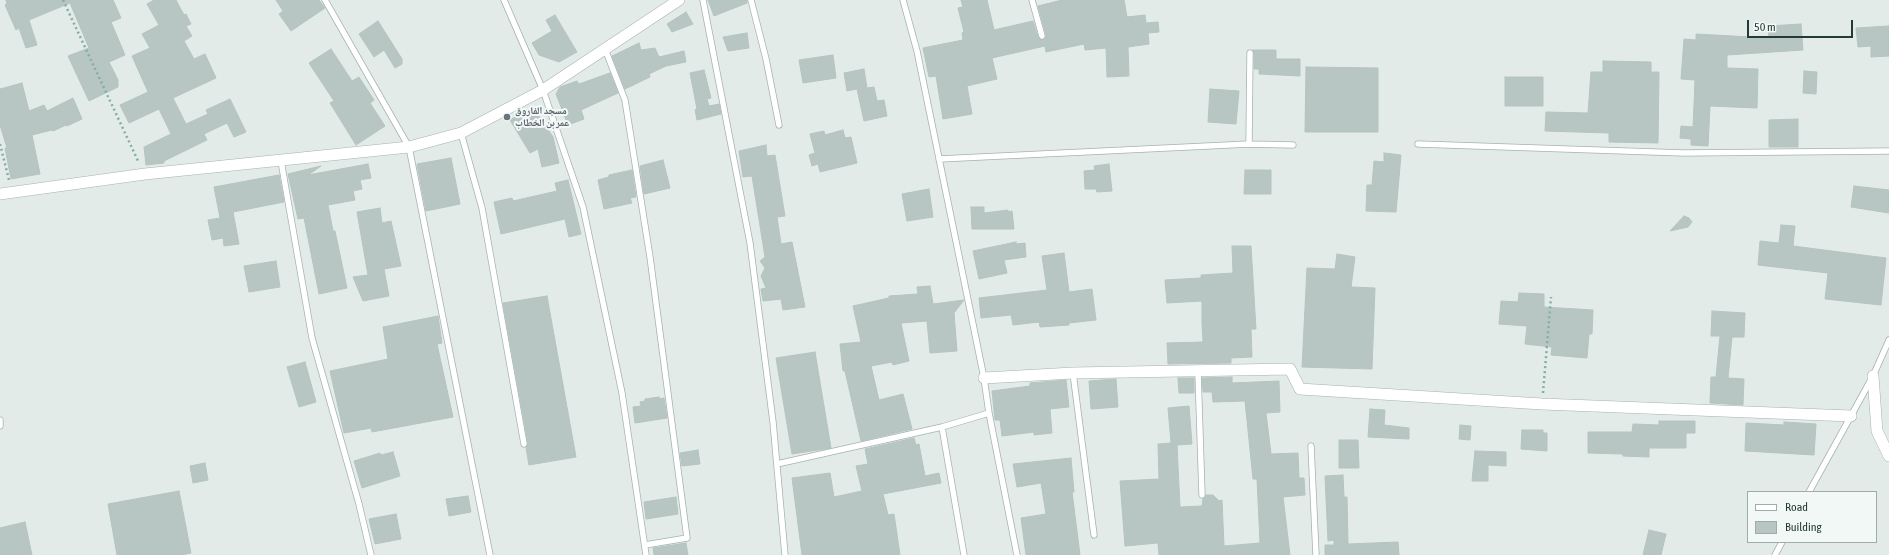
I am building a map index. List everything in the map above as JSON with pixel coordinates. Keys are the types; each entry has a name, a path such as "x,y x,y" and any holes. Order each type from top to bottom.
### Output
{"street":[{"path":"0,194 12,191 145,174 409,147 461,133 543,90 679,0"},
{"path":"984,378 1073,373 1290,370 1300,389 1542,404 1851,416"},
{"path":"1873,376 1877,431 1889,456"}],"lane":[{"path":"325,0 409,147 490,555"},
{"path":"504,0 543,90 583,207 622,392 646,555"},
{"path":"703,0 750,243 777,464 785,555"},
{"path":"751,0 766,59 779,125"},
{"path":"902,0 917,51 984,378 989,413 1017,555"},
{"path":"1032,0 1042,36"},
{"path":"605,49 625,100 650,257 687,538 645,545"},
{"path":"1249,144 1250,53"},
{"path":"461,133 482,208 524,444"},
{"path":"938,159 1249,144 1294,145"},
{"path":"1418,144 1684,153 1889,151"},
{"path":"281,161 312,338 359,504 371,555"},
{"path":"1810,491 1873,376 1889,340"},
{"path":"1198,372 1202,495"},
{"path":"1073,373 1094,535"},
{"path":"777,464 942,427 989,413"},
{"path":"0,420 0,426"},
{"path":"942,427 964,555"},
{"path":"1310,446 1316,555"},
{"path":"1775,555 1781,543"}],"path":[{"path":"63,0 145,174"},
{"path":"0,144 12,191"},
{"path":"1542,404 1550,297"}],"building":[{"path":"6,0 113,0 121,18 111,22 125,55 109,62 118,80 118,87 89,101 68,56 89,48 70,3 29,20 37,45 26,48 19,28 16,30 5,5 7,4"},
{"path":"154,0 176,0 191,24 186,26 192,36 184,41 194,59 205,54 216,78 173,98 186,124 208,114 206,110 230,99 246,132 234,137 227,123 204,134 207,140 164,161 164,163 146,165 144,147 171,134 159,109 129,123 120,105 148,92 132,56 150,48 142,34 159,25 147,4"},
{"path":"276,0 319,0 325,8 291,31 279,14 283,11"},
{"path":"708,0 747,0 747,3 714,16"},
{"path":"961,0 987,0 994,30 1033,21 1038,37 1041,40 1045,39 1046,35 1038,6 1062,0 1124,0 1127,17 1145,15 1146,23 1158,22 1159,32 1148,33 1149,44 1128,47 1129,76 1107,77 1106,48 1085,50 1084,44 1046,52 1045,46 992,58 997,79 967,86 972,114 943,119 936,76 929,77 923,48 963,40 962,33 964,32 958,8 963,7"},
{"path":"686,12 693,24 672,32 667,24"},
{"path":"555,15 577,52 559,62 539,55 532,43 552,31 546,20"},
{"path":"378,21 402,59 402,64 395,68 384,50 374,57 359,34"},
{"path":"1801,24 1803,50 1727,55 1727,68 1758,69 1757,108 1710,106 1708,146 1691,145 1691,139 1680,138 1681,126 1693,127 1694,105 1695,80 1681,79 1684,39 1696,40 1696,34 1769,38 1768,26"},
{"path":"1889,26 1889,56 1871,57 1871,46 1858,47 1856,28"},
{"path":"747,33 749,48 728,51 723,37"},
{"path":"639,43 641,50 655,48 659,57 684,51 686,62 666,66 649,74 650,77 625,89 612,56"},
{"path":"331,49 352,81 359,77 374,100 370,103 385,126 356,145 330,103 334,101 309,63"},
{"path":"1253,50 1276,50 1276,59 1300,59 1300,76 1259,74 1259,69 1254,69"},
{"path":"833,55 836,78 803,83 799,60"},
{"path":"1603,61 1651,62 1651,72 1659,72 1658,143 1609,142 1609,133 1545,131 1546,112 1588,113 1591,72 1603,72"},
{"path":"1306,67 1378,68 1378,132 1305,132"},
{"path":"864,69 867,88 874,87 877,101 884,100 887,116 864,121 857,89 847,91 844,73"},
{"path":"704,70 711,98 707,99 709,106 719,104 721,114 697,120 695,110 697,109 690,73"},
{"path":"1804,71 1817,72 1816,94 1803,93"},
{"path":"610,73 618,93 581,110 584,119 568,125 556,94 560,87 577,81 579,84"},
{"path":"1505,77 1543,77 1543,106 1505,106"},
{"path":"22,83 29,111 44,105 47,111 73,98 82,119 53,131 32,135 40,174 11,179 5,148 7,148 0,125 0,89"},
{"path":"1210,89 1239,91 1236,124 1208,122"},
{"path":"533,107 553,137 559,163 542,167 538,149 530,153 510,120"},
{"path":"1798,119 1798,147 1769,147 1769,120"},
{"path":"843,130 845,138 851,137 857,163 820,172 818,164 812,166 809,155 815,153 810,134 824,131 825,135"},
{"path":"766,145 767,156 775,155 785,216 777,217 781,244 792,242 805,307 783,310 781,299 763,301 761,289 766,288 761,276 765,268 760,261 765,257 752,176 743,177 739,151"},
{"path":"1384,153 1401,155 1396,212 1366,211 1367,185 1372,185 1374,161 1384,162"},
{"path":"451,158 460,204 426,211 417,164"},
{"path":"663,160 670,188 644,194 640,166"},
{"path":"368,164 371,178 360,180 362,189 353,191 355,200 328,205 347,288 319,294 304,218 298,219 288,174 321,166 308,175"},
{"path":"1109,164 1112,191 1097,192 1096,189 1085,189 1084,171 1095,170 1094,166"},
{"path":"632,170 636,197 630,198 632,203 604,209 598,180 609,177 609,175"},
{"path":"1245,170 1271,170 1271,194 1244,194"},
{"path":"279,175 284,202 233,212 239,244 224,246 223,238 212,240 208,220 220,218 214,187"},
{"path":"568,180 581,234 569,237 565,219 501,234 494,202 512,198 513,201 557,191 555,183"},
{"path":"1854,186 1889,190 1889,213 1851,207"},
{"path":"929,189 933,217 907,221 902,194"},
{"path":"971,207 984,207 984,213 1008,210 1008,212 1012,211 1014,229 972,229"},
{"path":"380,208 382,223 391,221 401,266 384,269 389,296 363,301 353,277 368,275 357,212"},
{"path":"1684,216 1689,218 1692,222 1688,227 1670,231"},
{"path":"1781,225 1795,226 1793,246 1886,258 1881,305 1825,299 1828,273 1758,265 1760,241 1779,243"},
{"path":"1016,242 1016,244 1025,243 1026,257 1004,260 1007,273 979,279 973,251"},
{"path":"1232,246 1251,246 1256,329 1251,329 1252,357 1231,358 1231,363 1168,364 1167,343 1203,342 1202,301 1167,303 1165,280 1201,278 1201,275 1233,273"},
{"path":"1064,253 1069,292 1092,289 1096,320 1069,323 1069,325 1040,327 1039,322 1013,325 1011,315 981,318 979,298 1047,290 1042,256"},
{"path":"1337,254 1355,257 1351,287 1375,288 1372,369 1302,367 1307,268 1335,269"},
{"path":"276,261 280,287 249,292 244,266"},
{"path":"930,286 933,304 964,300 954,313 957,351 930,353 927,321 901,323 909,361 893,365 892,362 871,366 879,400 903,394 912,429 861,441 845,371 843,371 840,344 861,342 853,306 889,298 889,296 918,294 917,287"},
{"path":"1519,293 1544,294 1544,307 1593,310 1592,334 1589,334 1587,358 1551,355 1552,347 1525,344 1527,326 1499,324 1501,301 1518,302"},
{"path":"547,296 576,457 529,465 526,448 528,443 503,303"},
{"path":"1712,311 1745,313 1744,337 1732,337 1728,378 1744,379 1743,405 1710,403 1711,377 1716,377 1720,336 1711,336"},
{"path":"438,316 442,343 437,344 453,417 372,432 371,428 344,433 330,371 388,359 383,327"},
{"path":"815,352 831,448 792,454 776,358"},
{"path":"305,362 316,402 299,407 287,367"},
{"path":"1232,377 1232,383 1279,381 1280,412 1266,413 1271,454 1298,453 1299,478 1304,478 1305,495 1283,497 1290,555 1159,555 1158,543 1125,546 1120,481 1159,479 1158,444 1171,443 1168,408 1189,406 1192,444 1177,445 1180,507 1202,506 1203,499 1206,495 1213,495 1219,501 1222,500 1224,546 1260,543 1257,479 1253,479 1245,401 1213,402 1212,392 1203,392 1202,378"},
{"path":"1178,378 1194,378 1194,393 1179,393"},
{"path":"1116,379 1118,407 1091,409 1089,381"},
{"path":"1066,380 1069,407 1050,409 1052,433 1034,435 1034,432 1002,436 1000,420 995,420 992,391 1030,386 1030,383"},
{"path":"659,397 659,399 664,398 667,418 635,423 633,407 641,406 640,402 645,401 645,399"},
{"path":"1370,409 1385,410 1384,425 1409,428 1409,439 1368,437"},
{"path":"1659,421 1695,421 1695,433 1686,433 1686,448 1649,448 1649,457 1623,456 1623,454 1588,453 1588,432 1632,432 1633,424 1659,425"},
{"path":"1784,422 1816,424 1814,455 1745,451 1746,423 1784,425"},
{"path":"1460,425 1471,426 1470,440 1459,439"},
{"path":"1522,430 1543,430 1543,433 1547,433 1547,451 1521,449"},
{"path":"914,438 916,445 919,444 925,476 939,473 941,483 883,494 888,515 894,514 900,555 802,555 792,478 830,473 834,497 862,491 856,466 868,464 865,449"},
{"path":"1339,440 1358,440 1359,468 1339,468"},
{"path":"698,450 700,464 682,466 680,453"},
{"path":"1475,451 1506,452 1506,466 1488,465 1488,481 1472,481"},
{"path":"393,452 400,476 362,488 354,461 380,453 381,455"},
{"path":"1071,458 1074,492 1072,492 1080,555 1026,555 1021,518 1046,514 1041,483 1017,487 1013,464"},
{"path":"205,463 208,480 193,483 190,466"},
{"path":"1343,475 1344,497 1347,497 1348,544 1398,542 1399,555 1325,555 1325,545 1334,545 1334,540 1328,541 1325,476"},
{"path":"179,491 191,553 181,555 117,555 108,504"},
{"path":"468,496 471,512 449,516 446,499"},
{"path":"676,497 678,514 646,519 644,502"},
{"path":"396,514 401,539 375,544 369,519"},
{"path":"25,522 32,555 0,555 0,528"},
{"path":"1649,530 1666,534 1661,555 1643,555"},
{"path":"686,543 688,555 654,555 653,548"}],"place":[{"name":"مسجد الفاروق عمر بن الخطاب","path":"507,117"}]}
